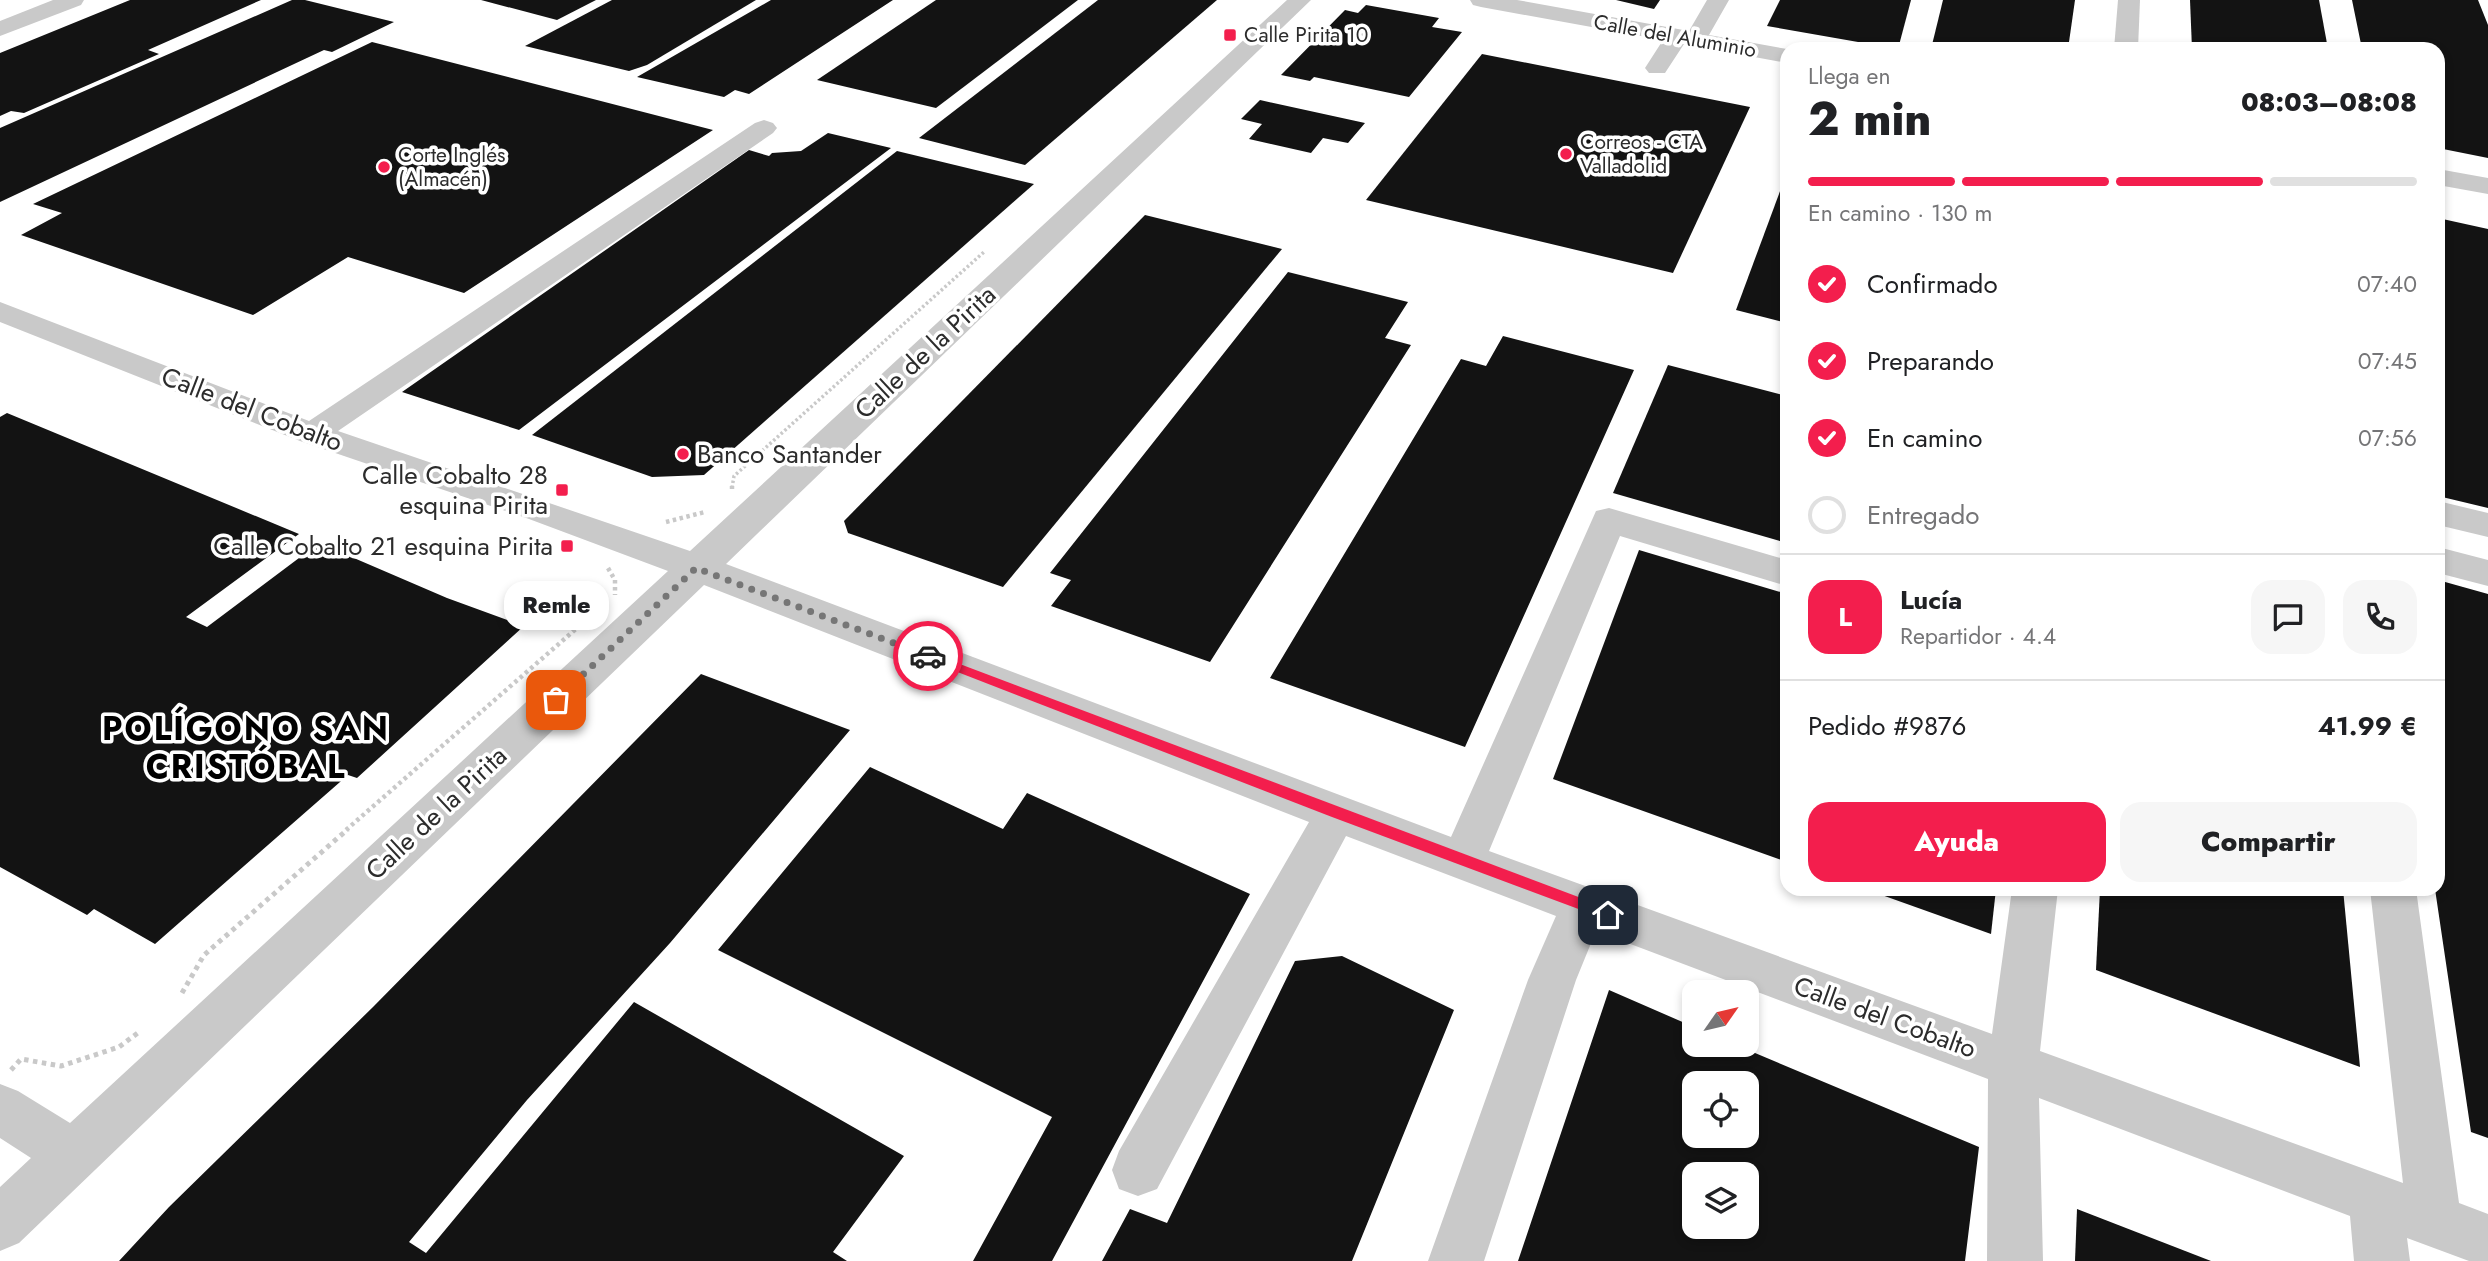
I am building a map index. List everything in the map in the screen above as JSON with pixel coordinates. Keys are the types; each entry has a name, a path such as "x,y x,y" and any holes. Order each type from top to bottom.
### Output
{"street":[{"path":"0,29 73,0"},
{"name":"Calle de la Pirita","path":"0,1224 1300,0"},
{"name":"Calle del Aluminio","path":"1481,0 1780,55"},
{"path":"1657,68 1718,0"},
{"path":"2126,42 2129,0"},
{"path":"312,434 764,128"},
{"path":"2445,178 2488,186"},
{"name":"Calle del Cobalto","path":"0,311 312,434 541,511 696,568 1336,814 2488,1241"},
{"path":"2445,515 2488,525"},
{"path":"1463,860 1609,520 1780,571"},
{"path":"2445,562 2488,573"},
{"path":"1138,1170 1336,814"},
{"path":"2015,1261 2013,1065 2034,896"},
{"path":"2394,896 2434,1221"},
{"path":"1456,1261 1552,980 1583,905"},
{"path":"0,1109 73,1155"},
{"path":"2375,1199 2382,1261"}],"path":[{"path":"730,494 734,476 992,244"},
{"path":"662,522 673,523 708,511"},
{"path":"601,557 615,580 617,592 610,602"},
{"path":"181,995 204,955 580,626"},
{"path":"21,1059 61,1066 119,1047 140,1031"}],"building":[{"path":"130,0 261,0 148,50 159,54 24,113 11,111 0,116 0,53"},
{"path":"292,0 305,0 394,22 332,52 324,50 0,202 0,128"},
{"path":"481,0 596,0 557,20"},
{"path":"612,0 756,0 647,65 629,71 525,46"},
{"path":"771,0 893,0 749,94 735,90 724,97 637,77"},
{"path":"936,0 1078,0 936,108 817,80"},
{"path":"1098,0 1217,0 1025,165 919,138"},
{"path":"1616,0 1660,0 1654,9"},
{"path":"1780,0 1911,0 1900,42 1858,42 1767,26"},
{"path":"1943,0 2075,0 2069,42 1933,42"},
{"path":"2190,0 2319,0 2327,42 2192,42"},
{"path":"2352,0 2478,0 2488,25 2488,158 2445,149 2445,42 2361,42"},
{"path":"1366,5 1439,18 1432,27 1462,32 1409,97 1314,77 1310,81 1281,75 1345,10 1358,13"},
{"name":"Corte Inglés (Almacén)","path":"372,42 713,130 464,293 348,257 253,315 21,235 62,213 33,204"},
{"name":"Correos - CTA Valladolid","path":"1482,54 1750,107 1673,273 1366,200"},
{"path":"1260,100 1365,123 1348,143 1323,138 1311,153 1249,139 1262,124 1241,119"},
{"path":"828,133 891,148 519,430 402,392 749,150 769,156 772,153 801,151"},
{"path":"897,151 1034,184 704,475 652,477 532,435"},
{"path":"1780,191 1780,321 1736,310"},
{"path":"1145,215 1282,249 1003,587 848,533 844,521"},
{"path":"2445,220 2488,229 2488,508 2445,498"},
{"path":"1288,272 1408,302 1385,338 1411,345 1210,662 1051,606 1071,580 1050,573"},
{"path":"1503,336 1634,370 1465,747 1270,678 1461,359 1486,366"},
{"path":"1668,365 1780,394 1780,541 1613,493"},
{"path":"7,413 299,534 186,617 207,627 319,543 447,598 524,626 357,778 348,775 155,944 94,909 87,915 0,867 0,417"},
{"path":"1639,550 1780,592 1780,860 1553,779"},
{"path":"2445,582 2488,594 2488,1138 2471,1132 2436,896 2445,896"},
{"path":"701,674 850,730 670,943 527,1100 409,1242 426,1253 634,1002 904,1156 833,1252 847,1261 119,1261 169,1207 373,1007"},
{"path":"870,767 1003,829 1027,793 1250,894 1052,1261 973,1261 1052,1117 718,950"},
{"path":"1885,896 1995,896 1991,934"},
{"path":"2100,896 2344,896 2360,1067 2096,970"},
{"path":"1342,956 1454,1010 1352,1261 1102,1261 1130,1209 1167,1223 1295,961"},
{"path":"1609,990 1682,1022 1682,1057 1759,1057 1759,1055 1979,1147 1965,1261 1518,1261"},
{"path":"2077,1209 2211,1261 2075,1261"}],"way so far":[{"path":"556,700 696,568 928,656"}],"place":[{"name":"Calle Pirita 10","path":"1230,35"},
{"name":"Correos - CTA Valladolid","path":"1566,154"},
{"name":"Corte Inglés (Almacén)","path":"384,167"},
{"name":"Banco Santander","path":"683,454"},
{"name":"Calle Cobalto 28 esquina Pirita","path":"562,490"},
{"name":"Calle Cobalto 21 esquina Pirita","path":"567,546"},
{"name":"Remle","path":"556,700"}],"district":[{"name":"POLÍGONO SAN CRISTÓBAL","path":"246,747"}],"route":[{"path":"928,656 1336,814 1608,915"}]}
